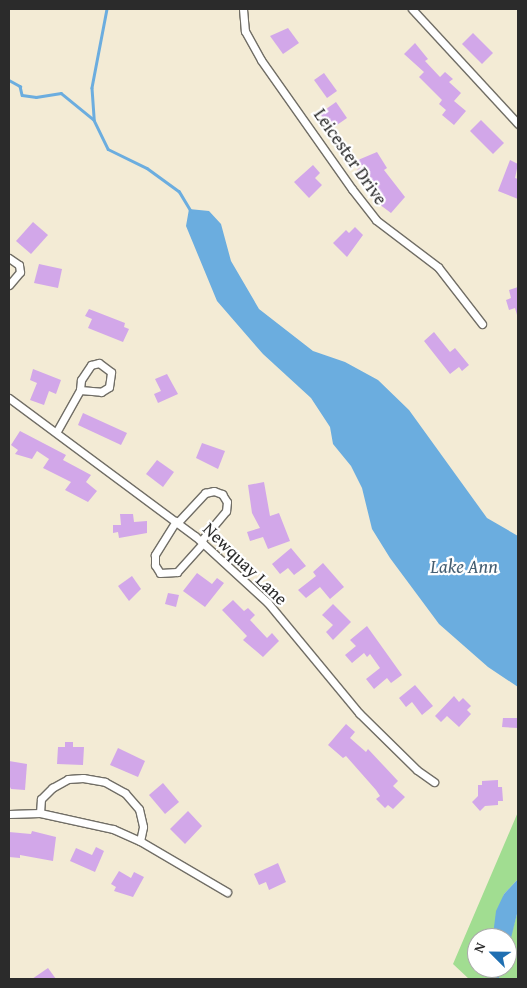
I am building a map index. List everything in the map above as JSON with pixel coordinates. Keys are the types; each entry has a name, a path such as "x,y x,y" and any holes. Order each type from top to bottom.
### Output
{"street":[{"name":"Leicester Drive","path":"243,9 246,31 261,60 352,189 376,220 438,267 482,324"},
{"path":"412,9 518,124"},
{"path":"9,258 19,265 20,272 9,285"},
{"path":"57,431 80,390 81,380 91,365 99,363 111,372 109,387 101,392 80,390"},
{"name":"Newquay Lane","path":"9,398 57,431 202,542 268,603 359,712 417,770 434,782"},
{"path":"214,491 222,494 227,502 226,511 202,542 176,572 160,573 155,565 155,556 177,521 205,493 214,491"},
{"path":"40,813 41,799 52,788 68,780 83,778 105,782 125,793 139,809 143,826 140,841"},
{"path":"9,814 40,813 113,829 140,841 227,892"}],"green space":[{"path":"518,812 518,879 504,894 495,928 468,928"},
{"path":"518,910 518,979 469,979 517,978 517,928 513,928"},
{"path":"467,931 467,977 453,964"}],"water":[{"name":"Lake Ann","path":"189,209 209,211 221,224 231,261 259,309 313,351 345,362 378,380 409,410 487,518 518,536 518,687 488,667 439,624 390,558 372,529 362,488 351,466 333,444 330,427 311,398 263,354 217,301 186,226"},
{"path":"518,879 518,910 514,928 494,928 496,911 504,894"}],"building":[{"path":"288,28 299,43 283,54 270,36"},
{"path":"473,33 493,53 482,64 462,44"},
{"path":"415,43 428,59 425,61 440,77 445,72 453,79 449,82 461,93 454,101 466,111 454,125 442,115 446,110 439,104 442,100 419,77 424,72 404,54"},
{"path":"324,73 337,91 327,98 314,80"},
{"path":"336,102 347,118 334,127 319,114"},
{"path":"481,120 504,143 493,154 470,131"},
{"path":"377,152 387,168 384,170 405,197 391,213 379,204 384,200 369,175 363,179 357,170 362,166 358,160"},
{"path":"510,160 518,164 515,178 518,179 518,199 498,191"},
{"path":"313,165 320,173 315,178 322,185 309,198 294,182"},
{"path":"33,222 48,235 31,254 16,241"},
{"path":"355,227 363,235 347,257 333,243 346,230 349,233"},
{"path":"39,264 62,269 58,288 34,283"},
{"path":"518,287 517,315 515,308 509,310 506,300 511,298 509,290"},
{"path":"89,309 125,323 124,327 129,329 123,342 88,328 92,319 85,316"},
{"path":"434,332 450,352 455,348 469,365 462,371 459,367 450,374 424,341"},
{"path":"33,369 61,380 56,394 49,391 44,405 30,400 37,383 30,380"},
{"path":"167,374 178,394 158,403 154,394 161,391 155,379"},
{"path":"83,413 127,433 121,445 78,425"},
{"path":"20,431 66,455 63,460 91,475 86,482 97,491 88,502 65,490 71,482 43,468 49,459 37,451 32,459 15,454 18,450 11,445"},
{"path":"202,443 225,451 218,469 196,458"},
{"path":"157,460 174,472 163,487 146,474"},
{"path":"264,482 270,516 279,513 290,541 268,549 263,537 250,541 247,532 260,528 252,513 248,485"},
{"path":"120,514 133,514 134,522 147,521 147,533 119,538 118,532 113,533 113,525 121,525"},
{"path":"291,548 306,566 294,575 288,568 280,574 272,564"},
{"path":"323,563 344,587 330,599 320,587 306,598 298,590 316,576 313,572"},
{"path":"197,573 212,584 217,578 224,583 205,607 183,591"},
{"path":"132,576 141,589 129,601 118,586"},
{"path":"168,593 179,595 176,607 165,604"},
{"path":"233,600 244,611 248,608 255,615 250,620 267,638 272,633 279,641 263,657 243,640 247,636 222,610"},
{"path":"333,604 351,622 333,640 326,632 333,625 322,615"},
{"path":"367,626 402,675 391,683 387,678 374,689 366,679 380,668 370,654 367,657 364,653 352,663 345,655 356,646 350,640"},
{"path":"415,685 433,706 422,715 412,702 406,707 399,698"},
{"path":"454,696 459,702 463,698 471,706 467,710 471,714 459,727 447,716 441,722 435,716"},
{"path":"503,718 518,718 518,728 502,727"},
{"path":"346,724 355,732 350,738 366,752 368,749 398,781 393,786 405,797 393,809 388,805 385,808 376,799 380,796 376,790 346,756 343,758 328,745"},
{"path":"65,742 73,742 73,747 84,747 83,765 57,764 58,747 65,747"},
{"path":"118,748 145,761 138,777 110,765"},
{"path":"9,761 27,764 25,790 11,789 9,785"},
{"path":"498,780 498,787 502,787 503,801 498,801 498,805 485,806 480,811 472,802 478,796 478,785 482,785 482,781"},
{"path":"163,783 179,802 165,814 149,795"},
{"path":"188,811 202,826 185,844 170,829"},
{"path":"32,831 56,837 53,861 20,855 20,858 9,857 9,832 31,834"},
{"path":"96,847 104,851 95,872 70,861 76,848 92,855"},
{"path":"278,863 286,882 269,890 266,882 259,885 254,874"},
{"path":"119,871 131,878 134,872 144,877 133,897 114,891 116,887 111,884"},
{"path":"48,968 56,979 32,979"}],"waterway":[{"path":"107,9 92,88 94,120 108,149 147,168 179,191 191,211"},
{"path":"9,80 20,86 22,95 36,97 61,93 93,119"}]}
